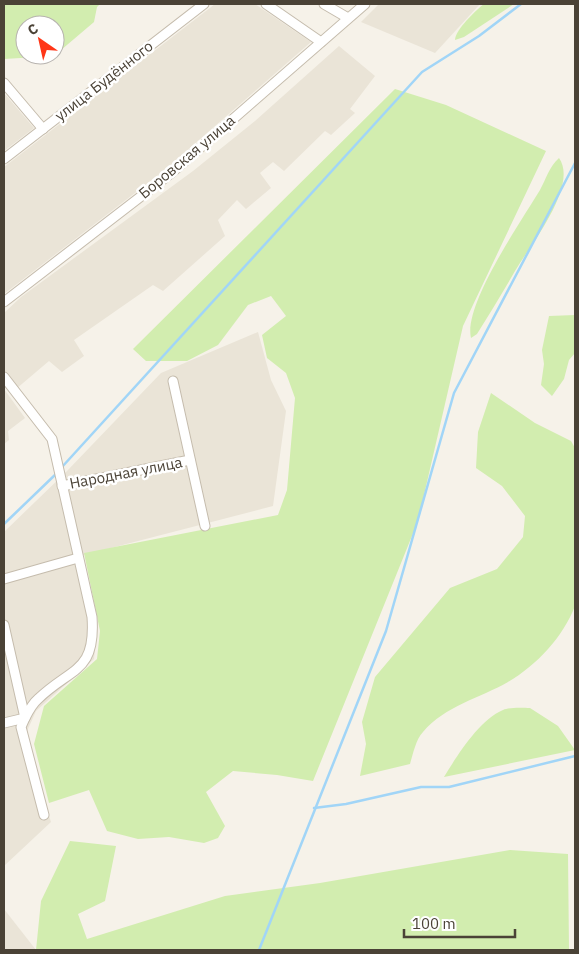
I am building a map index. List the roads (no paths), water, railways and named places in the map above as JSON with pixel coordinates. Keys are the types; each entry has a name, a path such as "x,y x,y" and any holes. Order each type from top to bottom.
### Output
{"street":[{"name":"улица Будённого","path":"4,159 204,4"},
{"path":"266,4 321,42"},
{"path":"324,4 348,18"},
{"name":"Боровская улица","path":"4,302 170,174 365,4"},
{"path":"4,83 43,129"},
{"name":"Народная улица","path":"4,377 52,439 92,617 93,637 87,659 37,699 24,718"},
{"name":"Народная улица","path":"173,380 204,526"},
{"name":"Народная улица","path":"62,486 190,460"},
{"path":"4,580 78,558"},
{"path":"4,625 24,718 21,727 44,816"},
{"path":"4,723 24,718"}],"waterway":[{"path":"62,467 422,72 479,36 521,4"},
{"path":"259,950 386,631 454,393 575,163"},
{"path":"4,524 57,473"},
{"path":"314,808 346,804 421,787 449,787 575,756"}]}
